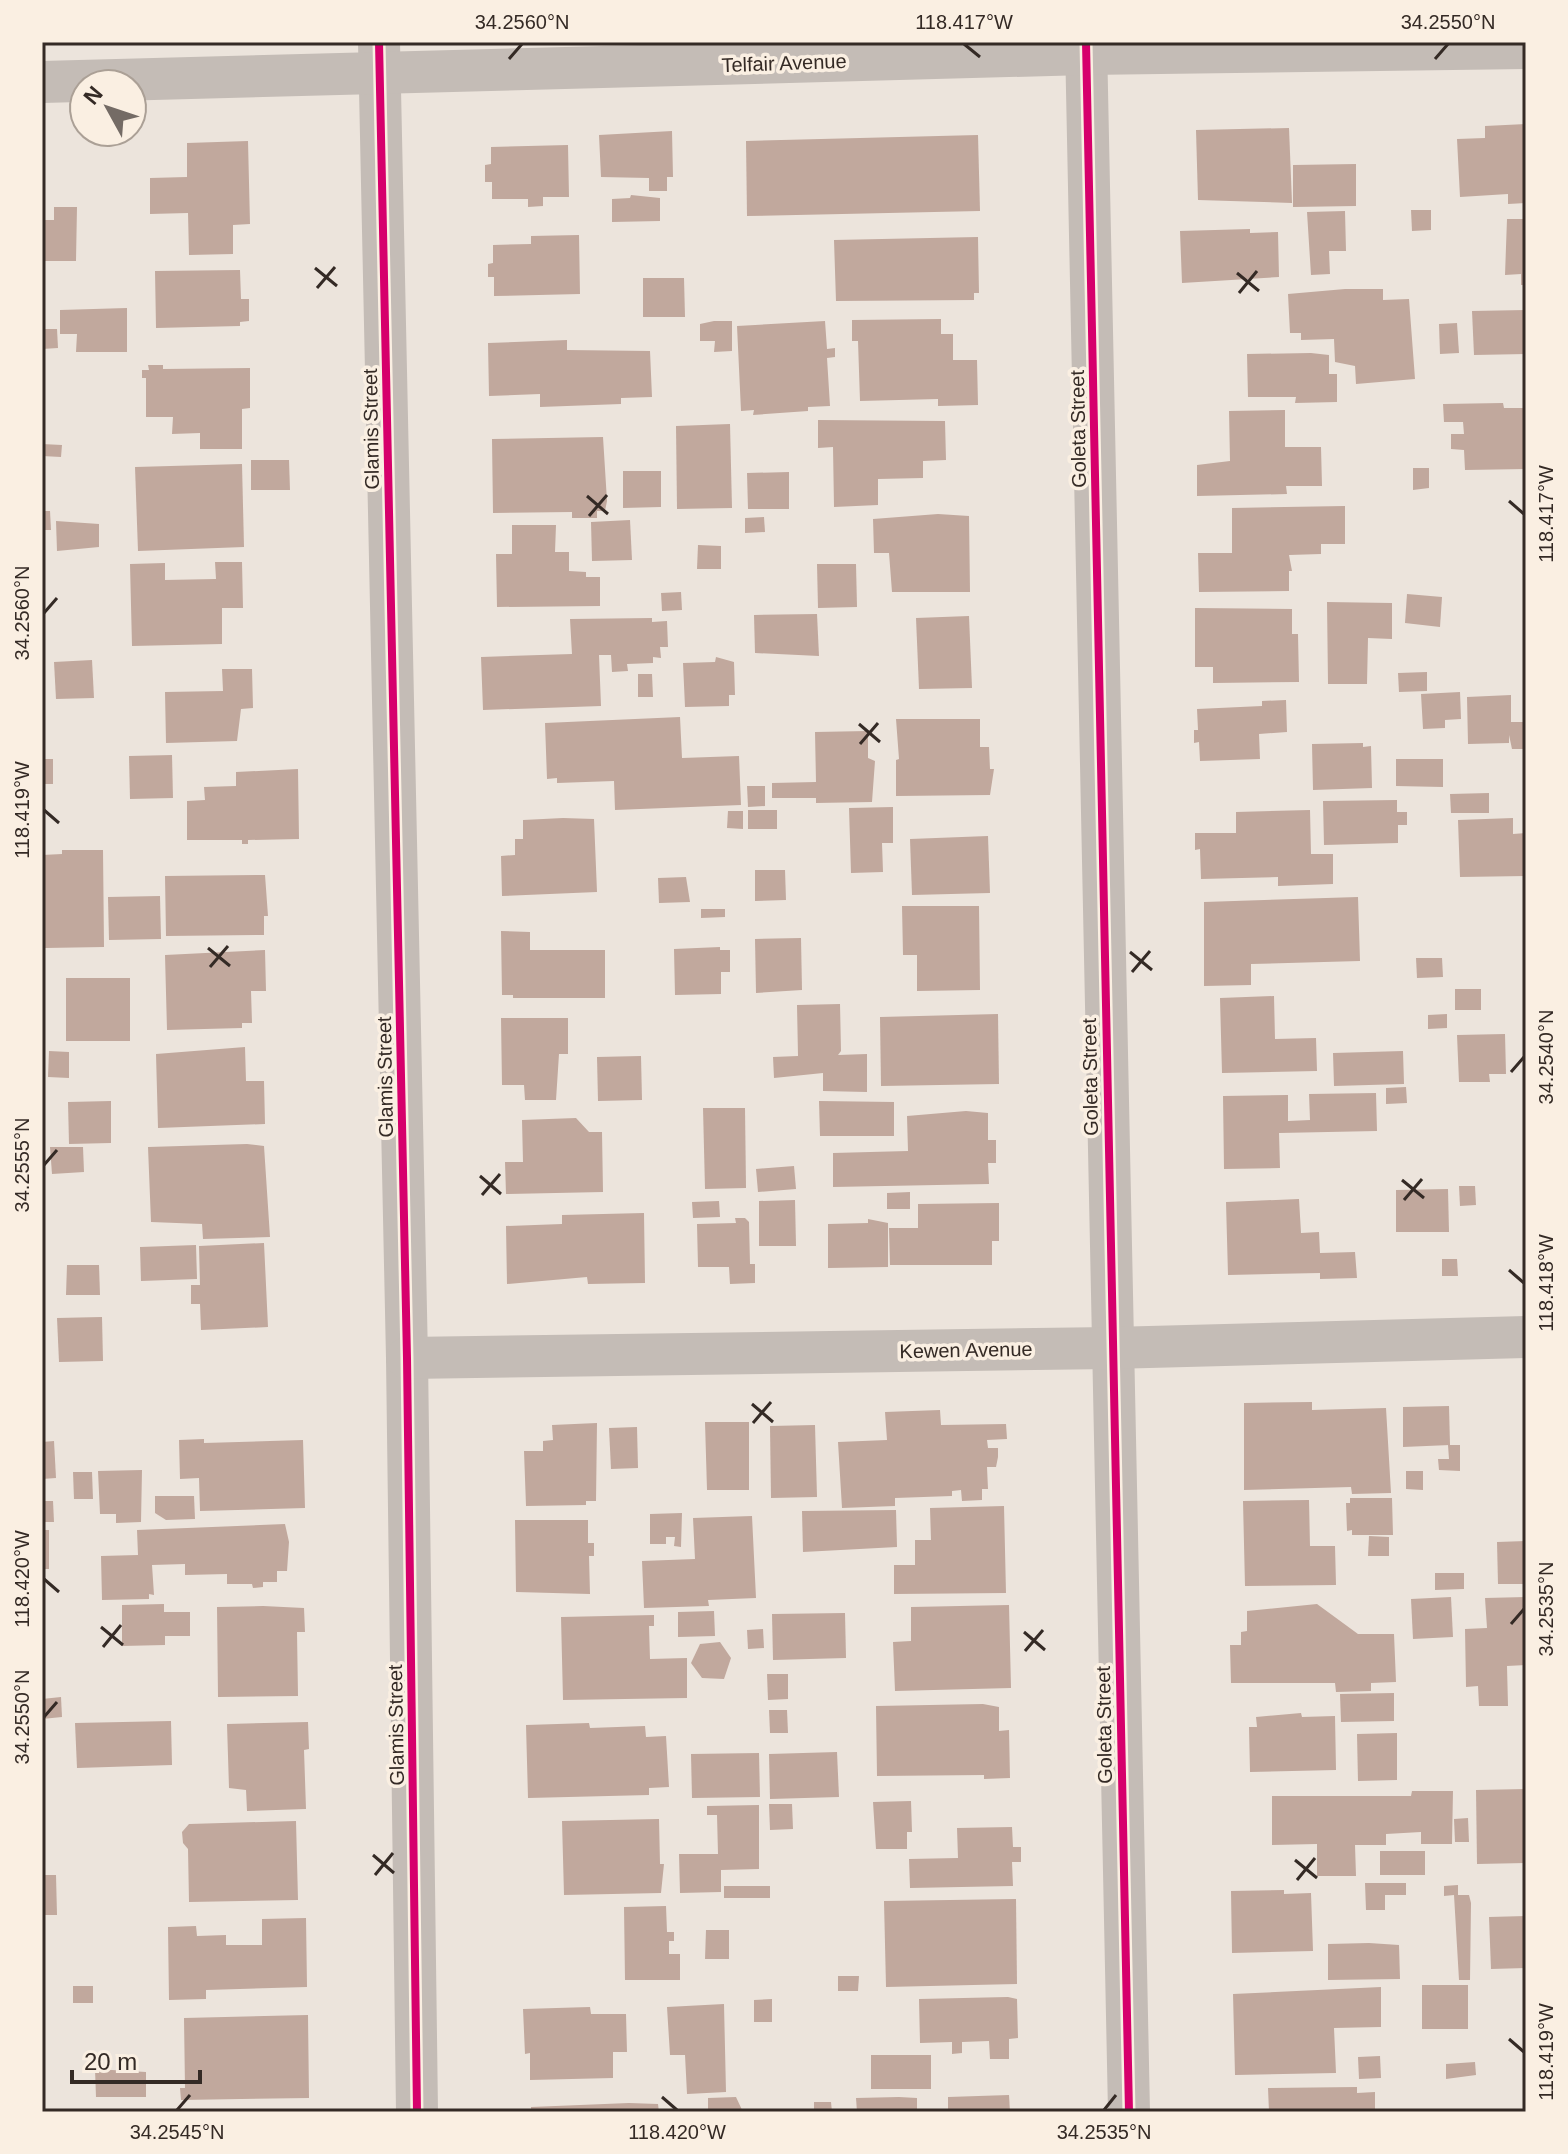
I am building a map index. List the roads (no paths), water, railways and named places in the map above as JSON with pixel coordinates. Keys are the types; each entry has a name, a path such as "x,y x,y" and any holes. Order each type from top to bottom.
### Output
{"street":[{"name":"Telfair Avenue","path":"42,82 379,58 1086,48 1526,48"},
{"name":"Goleta Street","path":"1086,48 1129,2112"},
{"name":"Glamis Street","path":"379,58 407,1358 417,2112"},
{"name":"Kewen Avenue","path":"407,1358 1111,1348 1526,1337"}]}
